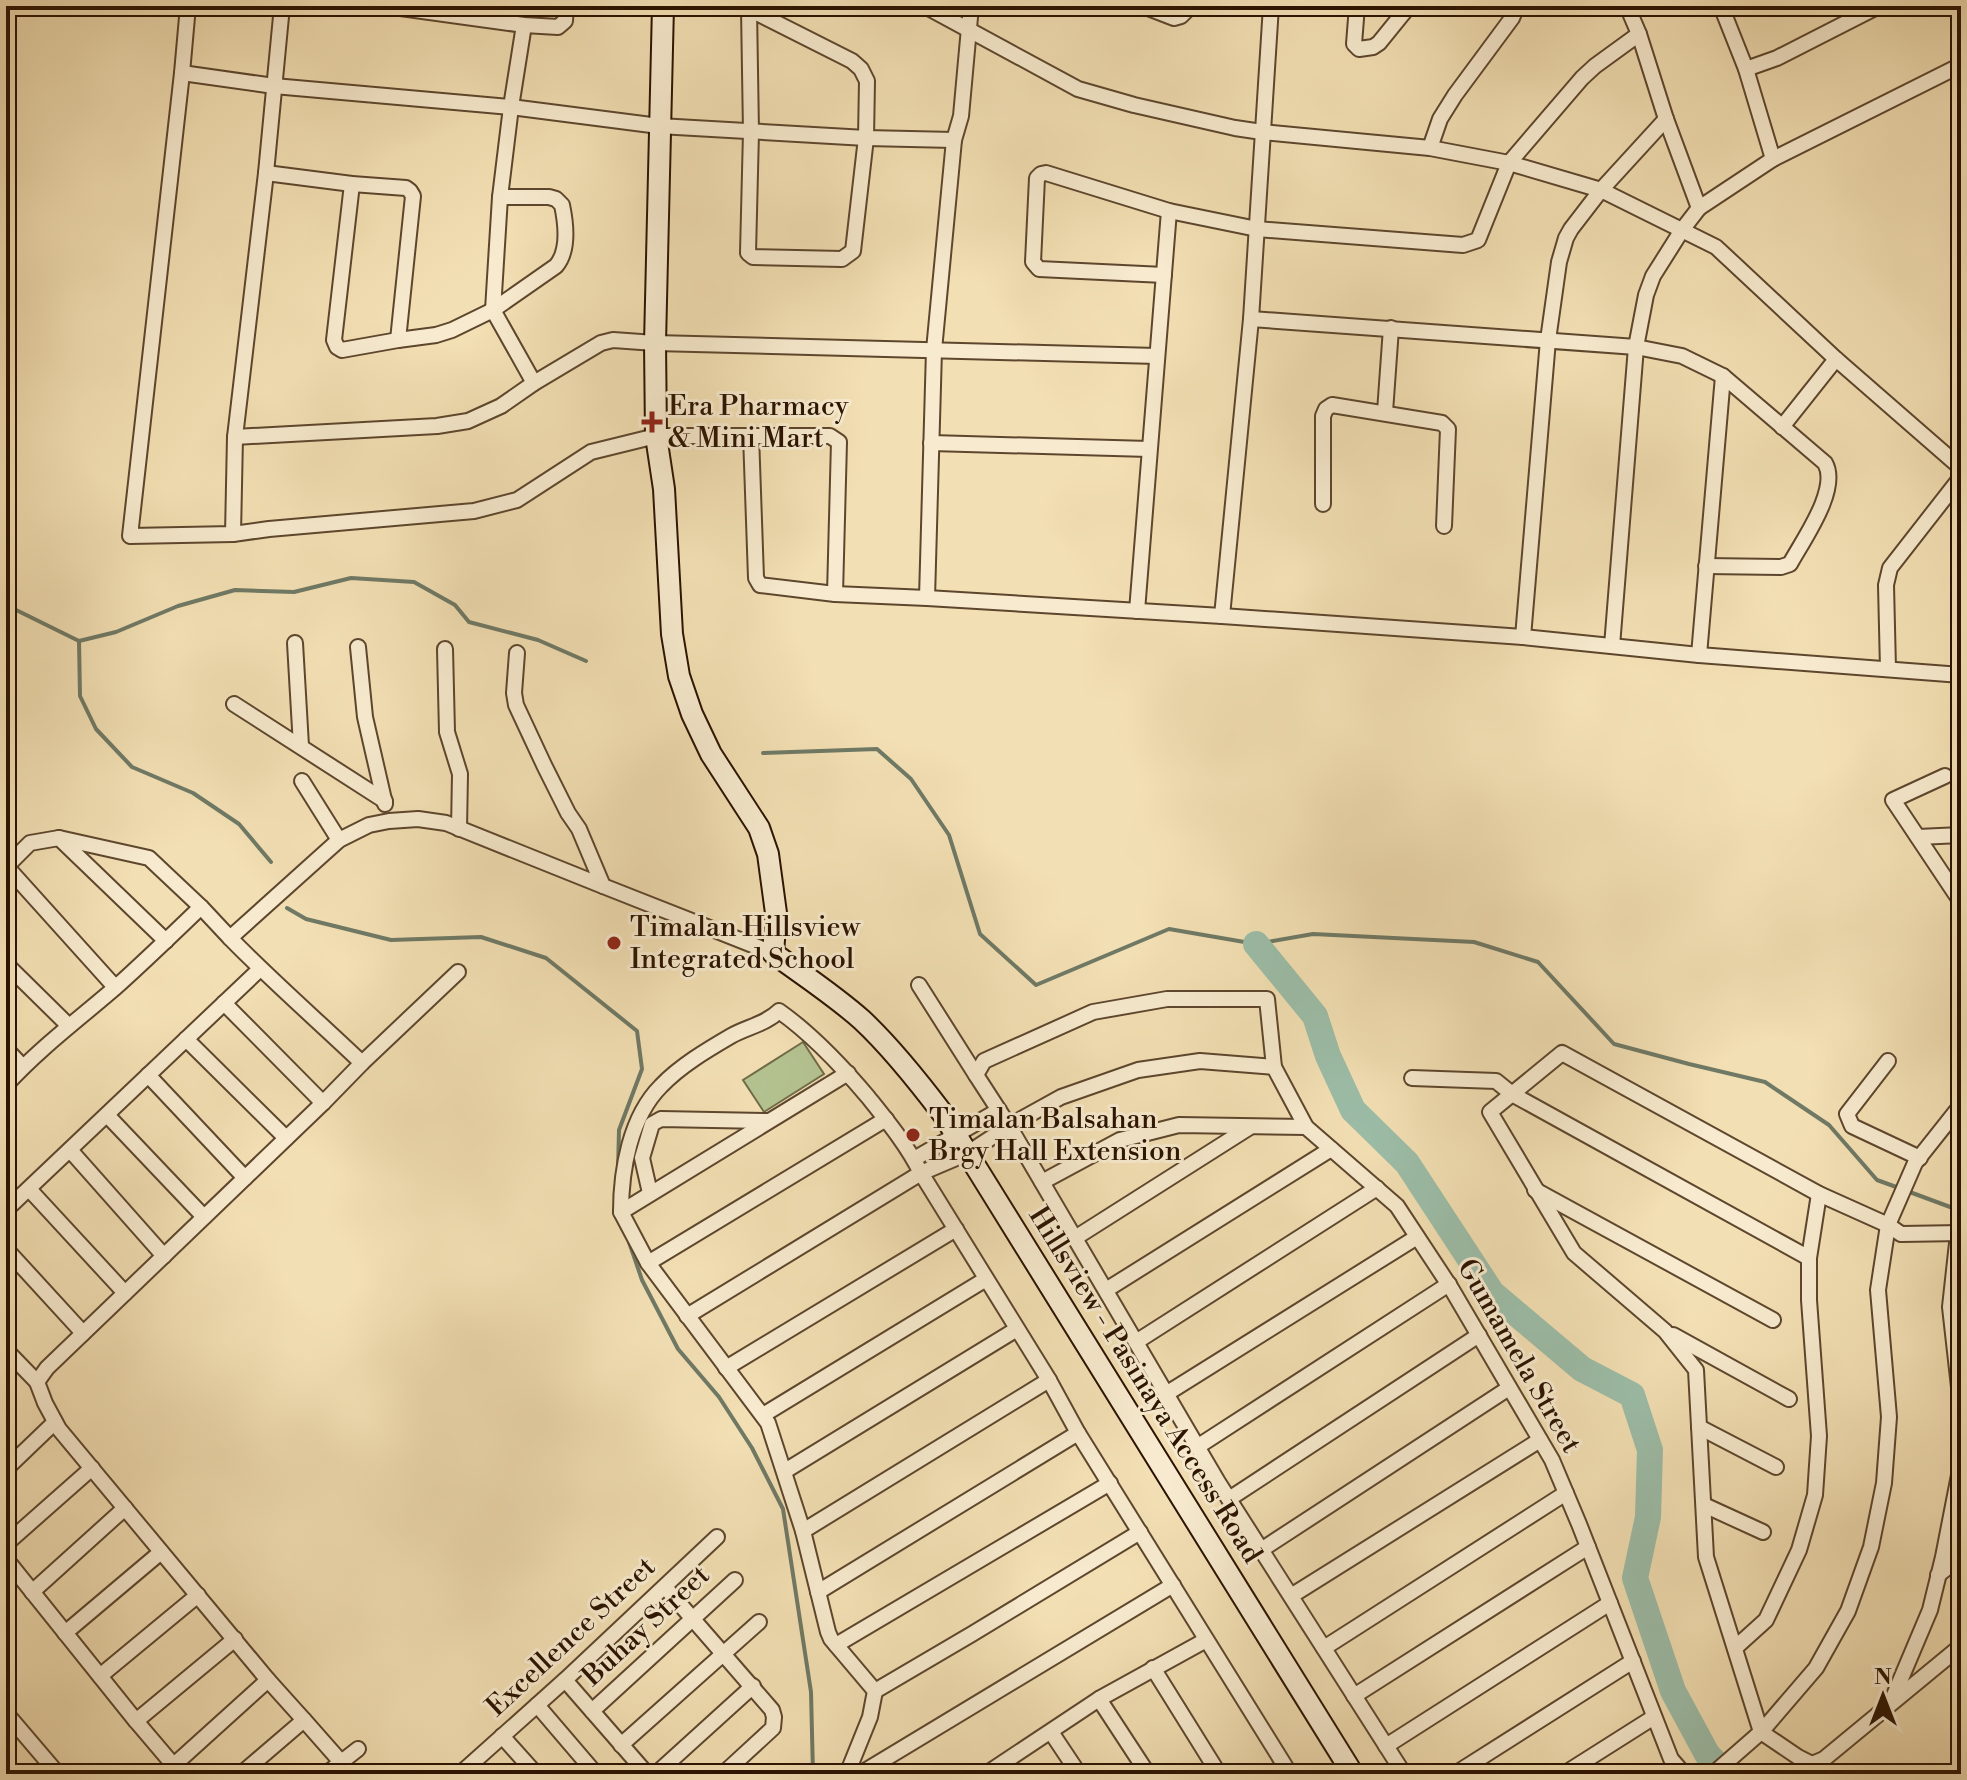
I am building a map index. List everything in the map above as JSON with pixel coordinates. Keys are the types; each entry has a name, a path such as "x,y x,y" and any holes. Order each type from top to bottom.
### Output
{"street":[{"path":"188,6 130,536 233,534 474,511 517,500 591,452 656,436 830,436 839,442 835,594"},
{"path":"233,534 235,437 282,6"},
{"path":"386,6 455,10 524,25 558,27 565,21 566,6"},
{"path":"230,938 339,840 369,825 405,819 432,820 459,829 773,953 776,913 768,854 759,828 711,754 692,714 679,676 672,634 664,489 656,436 655,343 663,6"},
{"path":"925,6 1078,89 1134,105 1262,132 1430,148 1509,163 1601,190 1716,247 1836,359 1961,468"},
{"path":"927,598 934,350 954,140 961,116 971,6"},
{"path":"1143,6 1174,18 1181,16 1186,6"},
{"path":"1222,616 1251,319 1271,6"},
{"path":"1357,6 1354,44 1359,49 1379,43 1409,6"},
{"path":"1430,148 1446,108 1512,18 1517,6"},
{"path":"1627,6 1699,208"},
{"path":"1721,6 1746,69 1773,159"},
{"path":"1746,69 1777,58 1879,6"},
{"path":"749,7 852,61 867,81 866,138 853,251 842,259 753,257 748,253 751,132 749,7"},
{"path":"524,25 500,197 493,310 534,383"},
{"path":"1164,275 1039,269 1033,262 1037,178 1046,173 1169,211 1257,229 1463,245 1478,240 1509,163 1582,78 1639,34"},
{"path":"1612,646 1636,347 1653,276 1699,208 1773,159 1961,65"},
{"path":"182,73 274,86 511,107 659,126 954,140"},
{"path":"1523,637 1548,340 1559,262 1566,238 1601,190 1666,119"},
{"path":"266,173 406,188 410,191 413,196 398,340"},
{"path":"352,184 334,340 342,350 452,330 493,310 556,266 565,250 562,205 549,197 500,197"},
{"path":"1137,611 1169,211"},
{"path":"1251,319 1636,347 1682,356 1723,376 1829,469 1819,512 1790,564 1781,567 1706,566"},
{"path":"1385,412 1391,328"},
{"path":"235,437 437,426 468,421 501,406 601,343 613,340 1157,356"},
{"path":"1782,427 1836,359"},
{"path":"1699,655 1723,376"},
{"path":"1323,504 1323,416 1326,409 1332,405 1385,412 1442,423 1448,429 1444,526"},
{"path":"751,435 757,582 760,585 835,594 1523,637 1699,655 1961,675"},
{"path":"931,443 1149,449"},
{"path":"1888,669 1886,585 1890,568 1961,477"},
{"path":"295,643 301,746"},
{"path":"358,647 365,717 389,821"},
{"path":"445,649 447,732 460,774 459,829"},
{"path":"517,653 516,705 568,813 579,829 603,886"},
{"path":"234,704 385,801"},
{"path":"1945,776 1893,800 1961,902"},
{"path":"302,781 339,840"},
{"path":"1918,837 1961,835"},
{"path":"59,838 166,941"},
{"path":"115,987 6,866 30,843 59,838 149,858 260,969 362,1063"},
{"path":"6,1085 68,1025 115,987 201,907"},
{"name":"Hillsview - Pasinaya Access Road","path":"773,953 816,982 862,1020 924,1089 962,1144 1353,1774"},
{"path":"6,964 68,1025"},
{"path":"6,1210 260,969"},
{"path":"37,1382 47,1368 458,972"},
{"path":"919,985 1009,1126 1197,1447 1404,1774"},
{"name":"Gumamela Street","path":"976,1075 984,1061 1093,1012 1167,999 1267,999 1274,1067 1306,1127 1397,1206 1449,1284 1552,1460 1671,1759 1684,1774"},
{"path":"224,1003 323,1103"},
{"path":"875,1691 828,1632 803,1531 768,1423 648,1263 621,1212 621,1189 631,1138 659,1087 716,1044 779,1011 815,1039 848,1073 903,1141 1078,1433 1290,1774"},
{"path":"186,1039 286,1138"},
{"path":"6,1049 23,1067"},
{"path":"1891,1704 1930,1610 1960,1474 1961,1405 1956,1303 1960,1233 1901,1234 1819,1194 1562,1053 1490,1112 1574,1253 1665,1331 1696,1370 1706,1557 1761,1732 1812,1764 1824,1759 1891,1704 1961,1646"},
{"path":"914,1159 1009,1126 1061,1097 1138,1070 1200,1061 1274,1067"},
{"path":"1888,1061 1847,1114 1852,1126 1918,1160"},
{"path":"621,1212 848,1073"},
{"path":"148,1075 245,1178"},
{"path":"1412,1078 1496,1081 1512,1094 1809,1258"},
{"path":"1713,1774 1761,1732 1816,1668 1848,1611 1871,1547 1884,1483 1889,1417 1878,1290 1888,1225 1918,1160 1961,1105"},
{"path":"687,1316 921,1173 962,1144 999,1110"},
{"path":"107,1115 204,1217"},
{"path":"648,1263 886,1119"},
{"path":"650,1193 642,1153 652,1124 656,1121 768,1121"},
{"path":"1042,1182 1120,1140 1179,1125 1306,1127"},
{"path":"1075,1238 1251,1126"},
{"path":"1106,1290 1331,1149"},
{"path":"70,1150 164,1256"},
{"path":"1136,1342 1377,1188"},
{"path":"29,1189 125,1293"},
{"path":"1535,1190 1773,1320"},
{"path":"1735,1648 1766,1620 1799,1550 1815,1495 1819,1436 1809,1258 1819,1194"},
{"path":"726,1368 956,1229"},
{"path":"1166,1394 1417,1237"},
{"path":"6,1249 83,1333"},
{"path":"763,1415 986,1279"},
{"path":"1197,1447 1449,1284"},
{"path":"785,1471 1017,1329"},
{"path":"1665,1331 1789,1399"},
{"path":"1229,1499 1479,1335"},
{"path":"6,1350 37,1382 55,1422 92,1468 268,1680 341,1762"},
{"path":"803,1531 1049,1380"},
{"path":"1261,1550 1509,1388"},
{"path":"9,1467 55,1422"},
{"path":"1699,1427 1776,1467"},
{"path":"818,1592 1078,1433"},
{"path":"1291,1596 1540,1440"},
{"path":"6,1443 9,1467"},
{"path":"6,1544 92,1468"},
{"path":"836,1645 1110,1483"},
{"path":"1324,1648 1566,1493"},
{"path":"1704,1505 1763,1532"},
{"path":"32,1592 125,1508"},
{"path":"847,1774 870,1717 875,1691 1140,1532"},
{"name":"Excellence Street","path":"466,1772 717,1537"},
{"path":"1354,1696 1588,1547"},
{"path":"65,1633 161,1552"},
{"path":"1937,1575 1961,1557"},
{"path":"6,1559 178,1770 268,1680"},
{"name":"Buhay Street","path":"592,1711 735,1580"},
{"path":"860,1774 1173,1585"},
{"path":"665,1587 769,1705 774,1717 773,1728 723,1774"},
{"path":"100,1676 198,1595"},
{"path":"1386,1746 1610,1603"},
{"path":"621,1745 759,1622"},
{"path":"136,1721 235,1639"},
{"path":"986,1774 1007,1768 1051,1732 1099,1699 1206,1640"},
{"path":"1455,1774 1633,1661"},
{"path":"1153,1668 1219,1774"},
{"path":"565,1680 647,1774"},
{"path":"656,1774 753,1686"},
{"path":"1099,1699 1148,1774"},
{"path":"537,1705 596,1774"},
{"path":"1564,1774 1654,1717"},
{"path":"241,1774 304,1720"},
{"path":"9,1721 53,1773"},
{"path":"1051,1732 1079,1774"},
{"path":"502,1736 536,1774"},
{"path":"326,1774 358,1749"}],"green space":[{"path":"803,1042 824,1074 764,1112 743,1080"}],"waterway":[{"path":"6,605 79,641 116,632 178,606 235,590 294,592 351,578 414,582 455,605 469,622 538,640 586,661"},
{"path":"79,641 80,696 96,729 132,767 193,793 239,824 271,862"},
{"path":"763,753 877,749 911,779 949,835 980,934 1036,985 1169,929 1256,944 1313,934 1474,942 1538,962 1614,1044 1765,1082 1829,1125 1877,1180 1899,1188"},
{"path":"287,908 306,919 391,940 481,937 546,958 637,1031 642,1069 619,1130 618,1171"},
{"path":"1256,944 1315,1016 1328,1056 1353,1110 1407,1163 1492,1293 1582,1369 1632,1395 1650,1450 1648,1517 1635,1578 1673,1691 1707,1754 1726,1774"},
{"path":"1907,1191 1961,1211"},
{"path":"629,1242 642,1280 678,1349 719,1397 752,1448 783,1509 811,1692 813,1774"}],"place":[{"name":"Era Pharmacy & Mini Mart","path":"652,422"},
{"name":"Timalan Hillsview Integrated School","path":"614,943"},
{"name":"Timalan Balsahan Brgy Hall Extension","path":"913,1135"}]}
